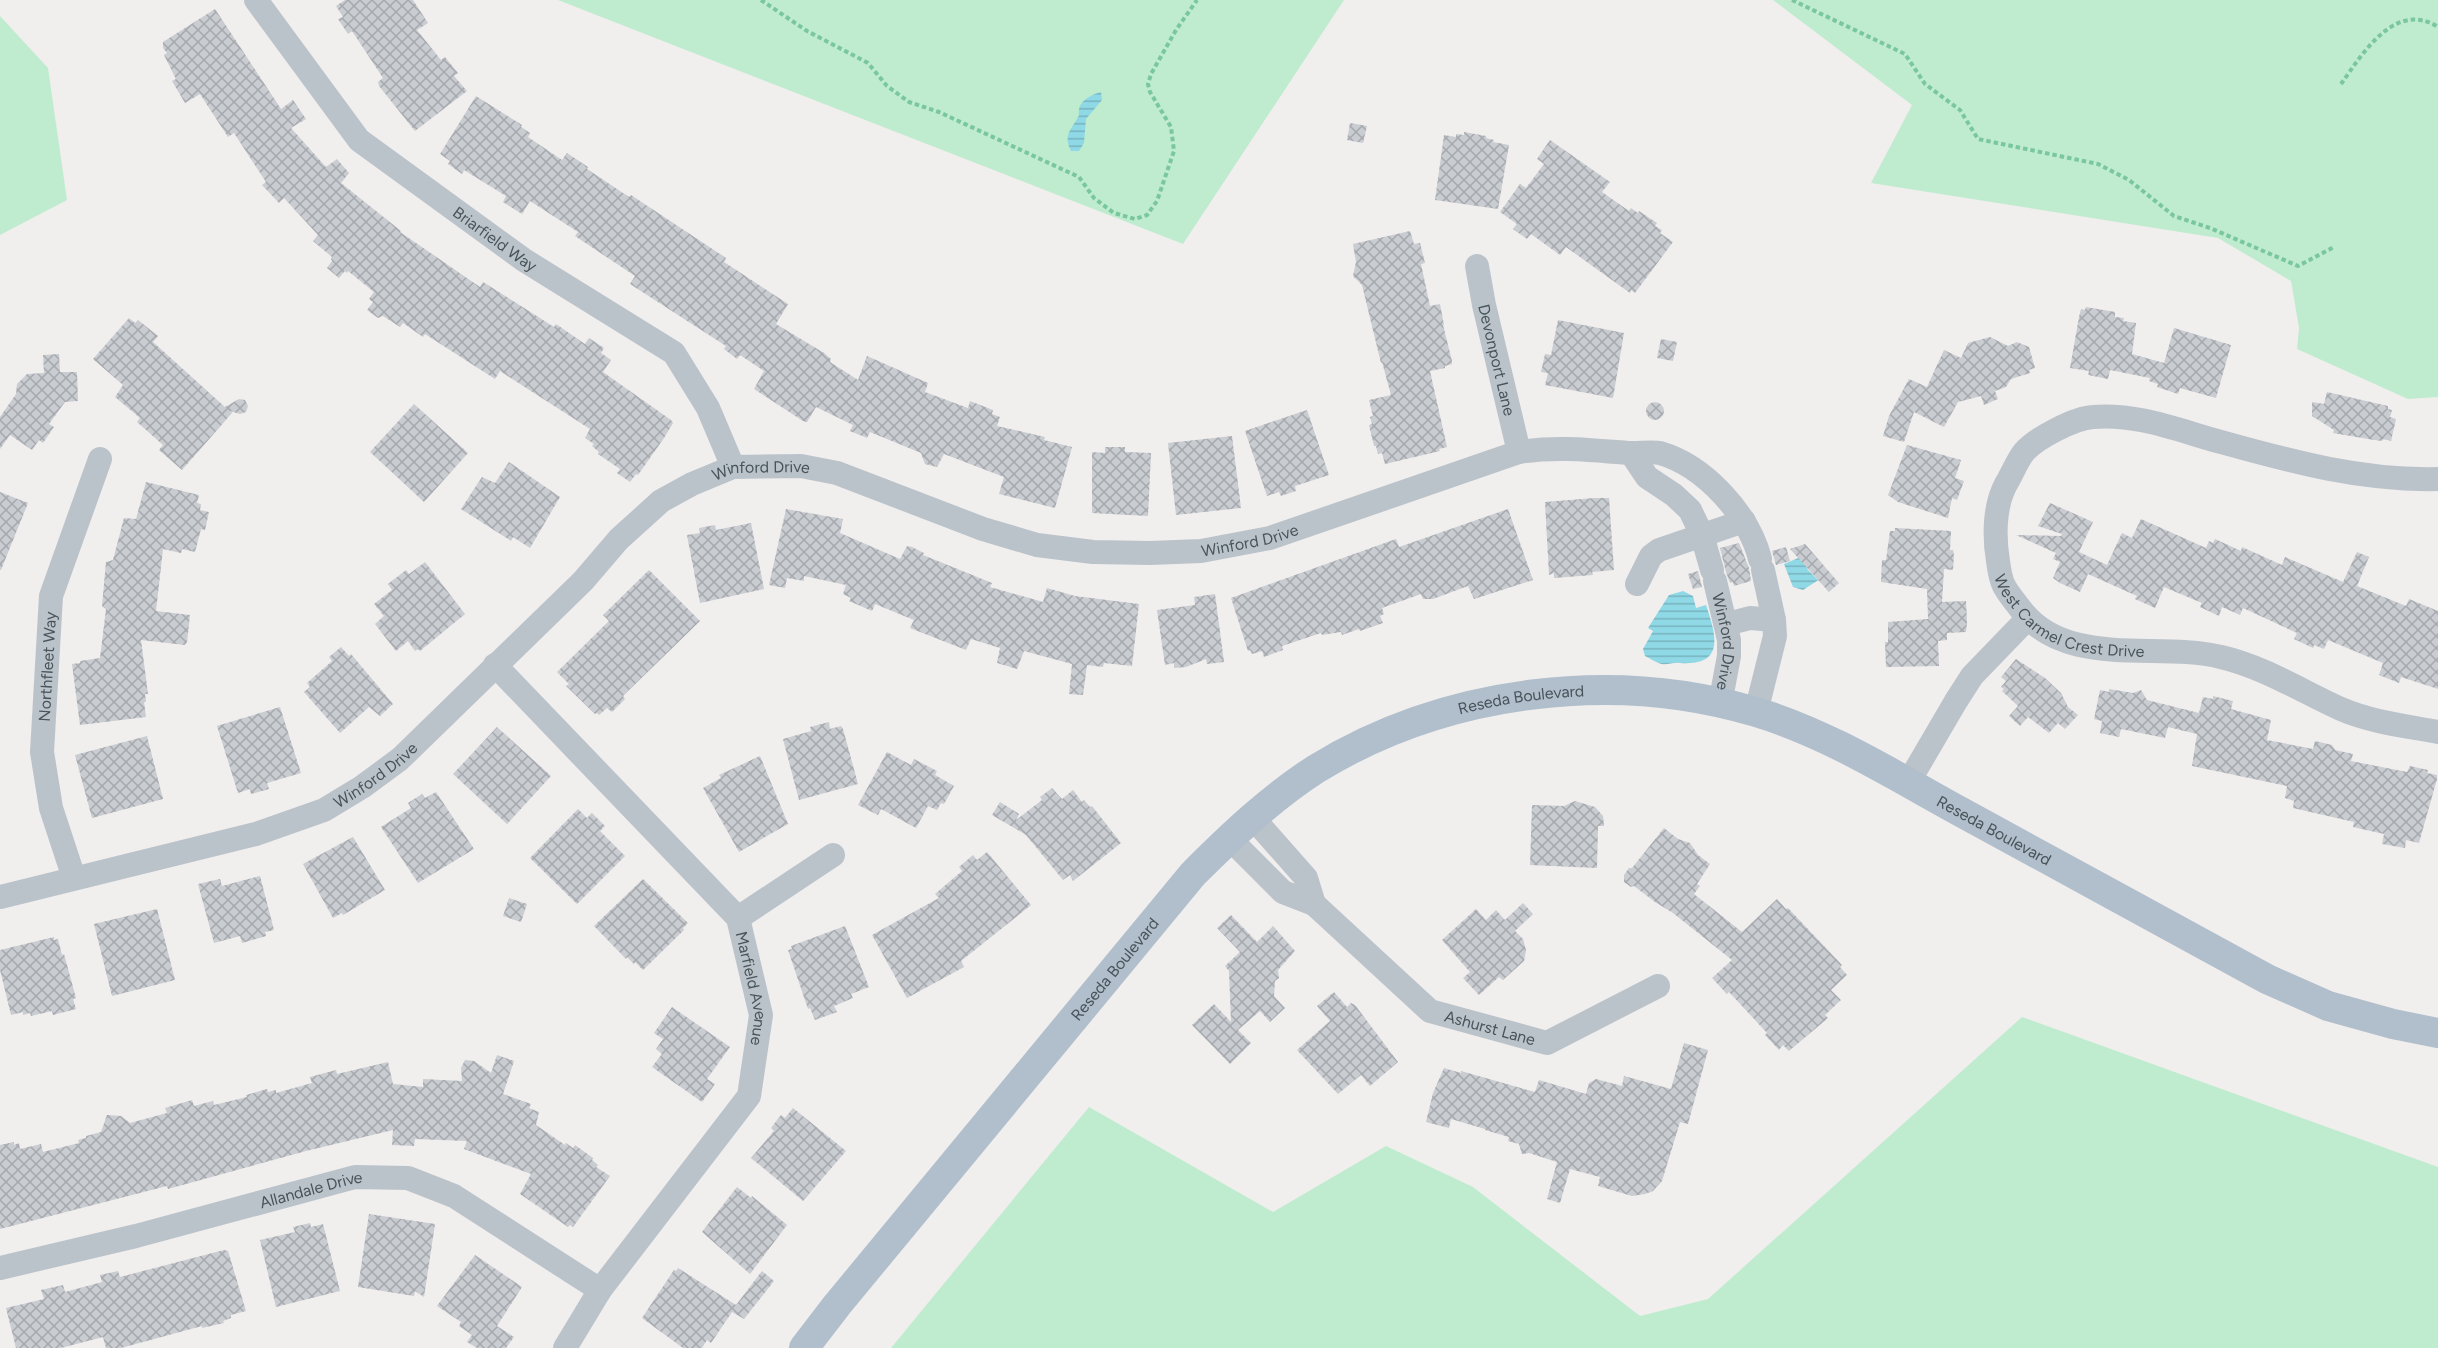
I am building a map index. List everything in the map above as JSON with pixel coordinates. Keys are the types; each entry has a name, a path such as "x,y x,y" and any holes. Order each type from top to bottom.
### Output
{"main road":[{"name":"Reseda Boulevard","path":"804,1348 1193,874 1229,838 1284,791 1348,752 1401,729 1482,703 1526,696 1617,690 1667,695 1756,712 1840,746 2266,979 2328,1006 2393,1024 2438,1033"}],"street":[{"name":"Briarfield Way","path":"256,0 359,140 524,260 674,353 708,408 733,467"},
{"name":"Devonport Lane","path":"1478,266 1484,305 1519,452"},
{"name":"West Carmel Crest Drive","path":"2438,479 2405,480 2356,475 2300,464 2136,418 2092,417 2060,427 2024,451 2002,492 1994,538 2001,583 2027,620 2066,642 2107,650 2195,652 2221,657 2258,668 2343,710 2379,721 2438,732"},
{"name":"Winford Drive","path":"0,897 256,834 324,810 362,787 400,759 583,581 619,539 661,501 733,467 801,466 837,473 983,529 1036,545 1093,552 1150,554 1201,551 1270,538 1519,452 1544,448 1582,448 1631,453 1659,453 1689,467 1719,491 1744,521 1755,539 1774,620 1774,636 1756,712"},
{"name":"Winford Drive","path":"1631,453 1647,477 1674,495 1690,510 1702,535 1727,624 1729,656 1720,704"},
{"name":"Northfleet Way","path":"74,878 51,808 42,752 51,596 100,459"},
{"path":"1690,510 1719,491"},
{"path":"1637,584 1651,556 1659,550 1744,521"},
{"path":"1727,624 1750,618 1774,620"},
{"path":"1908,783 1972,676 2027,620"},
{"name":"Marfield Avenue","path":"495,665 738,918 761,1015 749,1096 600,1290 565,1348"},
{"name":"Ashurst Lane","path":"1253,818 1306,878 1314,904"},
{"name":"Ashurst Lane","path":"1229,838 1283,892 1314,904 1430,1011 1547,1043 1658,986"},
{"path":"738,918 833,855"},
{"name":"Allandale Drive","path":"0,1268 136,1236 354,1177 408,1178 454,1196 600,1290"}],"path":[{"path":"761,0 807,31 868,63 887,86 909,102 939,112 1079,177 1094,198 1114,213 1135,219 1147,215 1157,201 1174,151 1171,126 1150,92 1148,84 1176,30 1197,0"},
{"path":"1792,0 1905,54 1925,84 1959,110 1978,139 2098,164 2129,180 2174,216 2210,228 2298,266 2334,247"},
{"path":"2420,14 2438,27"},
{"path":"2341,84 2379,29"}],"green space":[{"path":"558,0 1344,0 1183,244"},
{"path":"1773,0 2438,0 2438,397 2408,399 2297,349 2299,328 2291,281 2218,238 1871,183 1912,105"},
{"path":"0,16 48,68 67,200 0,235"},
{"path":"2022,1017 2438,1167 2438,1348 891,1348 1089,1107 1273,1212 1386,1146 1473,1187 1640,1316 1708,1299"}],"water":[{"path":"1101,92 1102,100 1086,119 1084,143 1079,151 1071,151 1068,134 1079,115 1080,106 1087,98"},
{"path":"1803,556 1811,565 1807,569 1817,579 1820,579 1803,590 1793,587 1784,564"},
{"path":"1683,591 1693,596 1696,608 1706,605 1713,627 1714,646 1711,654 1695,663 1660,663 1645,656 1643,649 1653,631 1648,628 1669,595"}],"building":[{"path":"345,0 413,0 428,23 417,30 441,60 445,57 458,73 454,76 467,91 415,131 379,86 378,82 383,78 352,31 348,34 338,19 343,17 336,6"},
{"path":"215,9 281,109 293,100 306,119 291,128 326,167 337,159 349,173 341,183 400,232 480,287 483,282 554,327 556,324 585,344 589,338 604,348 601,353 611,360 603,372 671,420 673,423 664,438 638,475 636,474 630,482 617,473 620,469 598,454 599,452 592,446 594,444 585,438 590,429 500,371 495,379 425,334 423,337 403,323 400,327 383,316 378,318 367,310 373,302 369,299 374,292 348,271 347,273 345,271 339,278 327,268 332,257 313,241 318,235 284,198 279,203 262,185 266,182 234,133 228,137 200,94 185,103 172,81 176,79 164,55 167,53 163,48 163,42"},
{"path":"476,96 522,125 521,127 530,133 528,137 562,160 567,153 629,197 631,195 726,258 724,262 788,304 776,324 824,353 831,359 830,362 858,380 867,356 928,383 925,392 968,408 970,401 993,410 992,414 1000,417 997,426 1045,437 1044,440 1072,447 1055,508 999,494 1004,477 944,454 937,467 925,464 921,453 870,432 867,438 850,431 853,425 816,407 807,422 803,421 754,389 764,371 740,355 737,359 724,349 726,346 630,284 635,276 575,236 578,232 530,201 522,214 503,202 506,196 464,170 462,174 448,164 450,161 440,154"},
{"path":"1350,123 1367,126 1363,143 1347,140"},
{"path":"1464,132 1486,136 1494,140 1493,142 1509,145 1498,209 1435,200 1444,135 1456,137 1456,134 1464,135"},
{"path":"1550,140 1610,182 1602,192 1629,211 1631,208 1638,213 1639,211 1657,223 1655,226 1662,230 1660,233 1673,242 1635,293 1631,290 1630,293 1566,247 1560,255 1531,234 1527,239 1513,229 1517,224 1500,212 1520,184 1526,188 1544,164 1537,159"},
{"path":"1410,231 1414,244 1420,243 1425,263 1421,264 1430,306 1440,304 1452,361 1452,364 1445,368 1430,371 1447,447 1439,449 1440,451 1385,464 1382,453 1378,454 1374,446 1369,425 1372,424 1370,417 1373,416 1369,400 1391,395 1362,285 1353,276 1356,262 1353,244"},
{"path":"2086,307 2115,312 2115,317 2136,323 2132,354 2164,363 2174,328 2231,345 2216,398 2180,388 2178,394 2157,387 2158,384 2149,381 2150,378 2110,370 2108,379 2088,375 2089,371 2070,368 2081,309 2085,310"},
{"path":"129,318 135,323 138,320 158,336 153,342 225,407 239,399 245,400 248,406 246,412 240,414 230,411 232,413 182,470 159,450 163,445 137,422 140,418 115,397 123,385 93,359"},
{"path":"1558,320 1624,333 1613,398 1545,385 1548,373 1541,372 1545,354 1551,355"},
{"path":"1990,337 2008,346 2017,342 2029,347 2035,368 2029,370 2030,373 2011,379 2006,387 1995,391 1998,399 1984,405 1981,396 1958,402 1944,427 1914,412 1904,442 1883,436 1889,416 1909,379 1927,387 1944,350 1961,358 1968,343"},
{"path":"1661,339 1677,342 1673,361 1657,358"},
{"path":"59,354 60,372 77,372 78,401 65,402 49,424 54,427 43,443 39,440 32,450 10,435 0,449 0,417 16,394 17,384 27,374 44,373 43,355"},
{"path":"2327,392 2388,406 2388,409 2392,410 2390,417 2396,419 2391,441 2333,433 2334,430 2312,416 2312,402 2324,404"},
{"path":"1655,402 1661,405 1664,411 1661,417 1655,420 1649,417 1646,411 1649,405"},
{"path":"414,404 468,453 424,502 370,452"},
{"path":"1307,410 1329,475 1295,486 1296,491 1281,496 1279,492 1267,496 1245,431"},
{"path":"1232,436 1241,508 1176,515 1168,443"},
{"path":"1907,445 1961,460 1955,478 1964,481 1957,500 1952,498 1948,518 1898,502 1888,495"},
{"path":"1105,447 1125,447 1125,452 1151,453 1148,516 1092,513 1092,452 1105,453"},
{"path":"509,462 560,497 530,548 513,537 511,541 461,509 482,477 495,483"},
{"path":"146,482 199,495 197,503 201,504 200,510 209,512 205,530 201,529 195,552 182,549 181,553 163,549 156,611 190,615 187,642 185,645 141,640 148,694 145,694 146,702 144,702 146,717 80,725 72,664 100,658 106,609 102,606 106,562 113,560 124,518 136,519"},
{"path":"0,492 28,503 1,570 0,570"},
{"path":"1609,498 1614,570 1592,572 1593,575 1554,578 1554,573 1549,575 1545,502"},
{"path":"2050,503 2093,522 2079,552 2107,565 2122,533 2132,538 2141,519 2206,548 2209,541 2213,543 2215,539 2241,551 2242,547 2282,565 2285,557 2343,582 2357,552 2369,557 2357,586 2406,606 2409,599 2438,611 2438,689 2401,677 2399,683 2379,675 2383,663 2328,640 2324,649 2314,645 2313,648 2294,639 2297,633 2243,608 2240,615 2222,607 2219,616 2200,607 2202,603 2164,587 2155,608 2135,599 2137,596 2088,574 2080,592 2060,583 2053,578 2060,562 2053,559 2056,553 2016,535 2061,536 2062,534 2038,526"},
{"path":"786,509 843,519 840,533 900,559 907,546 912,547 924,553 923,555 992,583 990,587 1043,602 1047,588 1075,596 1139,604 1132,666 1104,663 1103,667 1087,665 1083,695 1069,694 1072,664 1024,651 1017,669 997,663 1000,648 971,639 966,650 910,628 914,620 875,604 872,611 849,601 851,598 843,594 846,585 804,576 804,581 787,578 785,588 769,585"},
{"path":"1508,509 1533,580 1474,599 1468,586 1433,599 1423,599 1421,594 1382,608 1384,614 1380,616 1383,623 1360,631 1359,629 1342,635 1341,632 1322,635 1321,633 1282,646 1283,650 1264,657 1262,651 1252,654 1250,650 1248,651 1231,598 1396,539 1399,547"},
{"path":"751,523 764,589 700,603 687,535 700,533 699,528 715,525 716,530"},
{"path":"1895,528 1951,531 1950,550 1953,550 1954,555 1953,570 1944,569 1942,602 1966,601 1967,622 1966,632 1947,633 1947,640 1938,641 1939,666 1886,667 1885,642 1888,642 1888,622 1928,619 1927,589 1881,582 1882,560 1886,560 1890,531 1895,531"},
{"path":"1739,543 1749,568 1751,581 1734,586 1733,582 1730,583 1720,548"},
{"path":"1805,544 1839,583 1829,592 1790,549"},
{"path":"1786,547 1790,561 1776,565 1772,551"},
{"path":"425,562 465,614 420,651 418,649 415,651 408,641 396,651 375,624 384,616 374,604 392,590 388,584 406,570 409,574"},
{"path":"649,570 700,621 623,696 625,699 612,712 607,708 599,715 595,714 566,686 569,684 557,672 609,621 603,615"},
{"path":"1698,571 1702,587 1693,589 1688,574"},
{"path":"1215,594 1224,662 1207,664 1206,659 1186,667 1174,668 1174,663 1165,665 1157,610 1195,605 1194,597"},
{"path":"341,647 349,656 351,654 393,704 380,716 369,707 340,733 304,692 310,687 307,683 332,661 329,657"},
{"path":"2016,659 2045,678 2061,693 2068,707 2078,715 2065,729 2058,723 2049,733 2028,717 2020,726 2009,716 2018,706 2002,691 2004,689 2001,687 2006,681 2001,677"},
{"path":"2109,689 2133,693 2141,690 2147,700 2199,713 2203,697 2213,699 2213,696 2233,701 2231,709 2271,720 2267,740 2313,749 2315,741 2332,745 2335,750 2353,754 2351,761 2407,772 2410,766 2428,770 2427,773 2437,775 2437,779 2419,843 2406,840 2405,848 2382,844 2384,834 2353,827 2354,822 2293,808 2294,801 2285,798 2287,786 2192,766 2197,734 2168,727 2165,738 2121,729 2119,737 2100,733 2102,721 2094,719 2100,690 2109,692"},
{"path":"280,707 301,773 267,783 269,789 251,794 250,789 238,793 217,726"},
{"path":"829,722 830,729 841,726 843,729 858,784 799,800 783,739 811,731 810,727"},
{"path":"497,727 551,776 507,824 453,774"},
{"path":"147,736 163,799 92,818 75,755"},
{"path":"887,752 911,765 914,759 937,771 935,775 954,786 944,804 941,803 937,810 928,806 916,828 881,809 878,815 858,805"},
{"path":"760,756 788,824 739,852 703,788 721,778 719,775"},
{"path":"1052,788 1062,799 1073,790 1082,802 1084,800 1090,807 1092,806 1121,843 1073,881 1070,875 1063,880 1026,835 992,815 1000,802 1019,814 1016,820 1042,800 1040,797"},
{"path":"436,792 474,849 418,883 381,827 411,808 408,803 422,794 425,798"},
{"path":"1575,801 1595,807 1603,816 1604,826 1598,826 1597,868 1530,865 1532,805 1564,806"},
{"path":"578,809 587,818 592,813 605,826 600,831 625,856 577,904 530,858"},
{"path":"1664,828 1678,839 1690,843 1698,855 1710,864 1697,884 1700,886 1694,894 1742,932 1777,899 1842,965 1840,967 1847,975 1831,990 1841,1000 1825,1015 1828,1018 1789,1051 1783,1045 1779,1050 1765,1035 1767,1033 1729,992 1727,994 1712,978 1732,960 1673,913 1634,886 1631,887 1624,882 1624,875 1629,868 1632,868"},
{"path":"353,837 385,890 343,915 342,913 333,918 303,864"},
{"path":"987,852 1031,905 961,961 964,967 907,998 872,935 939,898 935,894 962,871 959,867 973,855 977,860"},
{"path":"260,876 274,930 265,932 266,936 242,943 240,936 214,943 198,884 220,879 222,886"},
{"path":"643,879 688,923 683,928 684,930 643,970 635,962 634,964 627,957 626,959 594,926"},
{"path":"509,898 527,904 521,922 503,916"},
{"path":"1523,903 1533,914 1515,931 1523,939 1526,950 1524,961 1503,980 1499,977 1479,995 1463,978 1470,972 1442,940 1476,909 1486,920 1496,910 1505,920"},
{"path":"157,909 175,980 112,996 94,924"},
{"path":"1231,915 1257,942 1273,926 1295,951 1278,970 1279,978 1275,981 1274,996 1285,1008 1270,1022 1260,1011 1238,1030 1251,1043 1230,1064 1192,1025 1214,1004 1231,1022 1229,971 1225,966 1240,952 1217,928"},
{"path":"845,926 869,987 851,994 853,998 834,1006 837,1012 815,1020 810,1008 808,1009 788,950 792,949 791,946"},
{"path":"54,937 54,940 58,939 62,955 64,954 76,998 73,999 76,1009 53,1015 52,1011 31,1016 30,1013 23,1015 23,1012 11,1015 0,970 0,950"},
{"path":"1334,992 1347,1007 1351,1003 1355,1005 1398,1062 1370,1086 1361,1075 1338,1094 1297,1050 1330,1021 1317,1006"},
{"path":"672,1007 730,1047 707,1079 715,1084 702,1102 652,1067 662,1054 656,1049 663,1039 654,1033"},
{"path":"1684,1043 1708,1050 1688,1124 1680,1122 1662,1181 1653,1191 1645,1194 1632,1196 1598,1186 1600,1177 1570,1169 1560,1203 1547,1199 1557,1162 1529,1153 1522,1154 1519,1144 1508,1141 1509,1137 1485,1129 1451,1119 1449,1128 1426,1122 1433,1093 1444,1068 1535,1092 1539,1080 1586,1094 1589,1083 1596,1079 1622,1086 1624,1076 1671,1089"},
{"path":"497,1055 514,1061 503,1094 531,1104 529,1108 539,1112 536,1125 565,1145 566,1143 573,1148 575,1145 593,1158 592,1160 598,1165 596,1167 610,1176 573,1227 570,1225 568,1227 520,1194 531,1174 464,1149 467,1141 415,1139 414,1146 392,1145 393,1130 168,1189 167,1186 0,1229 0,1145 19,1143 20,1149 41,1144 43,1152 79,1143 78,1140 86,1136 101,1132 107,1115 121,1116 130,1123 167,1113 165,1108 192,1100 194,1106 213,1101 214,1105 247,1097 246,1095 267,1089 268,1092 276,1090 276,1093 312,1083 310,1077 336,1070 337,1074 388,1062 393,1084 423,1087 423,1079 462,1081 461,1068 465,1060 474,1061 491,1073"},
{"path":"793,1108 846,1151 803,1201 751,1158 774,1131 771,1128 781,1115 785,1118"},
{"path":"737,1187 751,1198 752,1196 787,1225 750,1274 702,1232"},
{"path":"369,1214 435,1224 424,1297 415,1291 414,1296 358,1287"},
{"path":"310,1223 311,1227 323,1224 340,1291 276,1307 260,1240 295,1232 293,1227"},
{"path":"224,1250 228,1251 246,1311 231,1315 231,1318 223,1321 224,1323 202,1328 202,1326 121,1348 106,1348 103,1337 61,1348 16,1348 6,1308 44,1299 41,1290 63,1285 65,1292 102,1282 100,1275 118,1271 120,1277"},
{"path":"475,1255 522,1287 497,1326 514,1337 506,1348 477,1348 467,1342 472,1335 459,1326 461,1322 437,1306"},
{"path":"678,1268 736,1305 762,1271 774,1281 744,1319 732,1312 711,1343 707,1340 702,1348 683,1348 642,1318 674,1270"}]}
